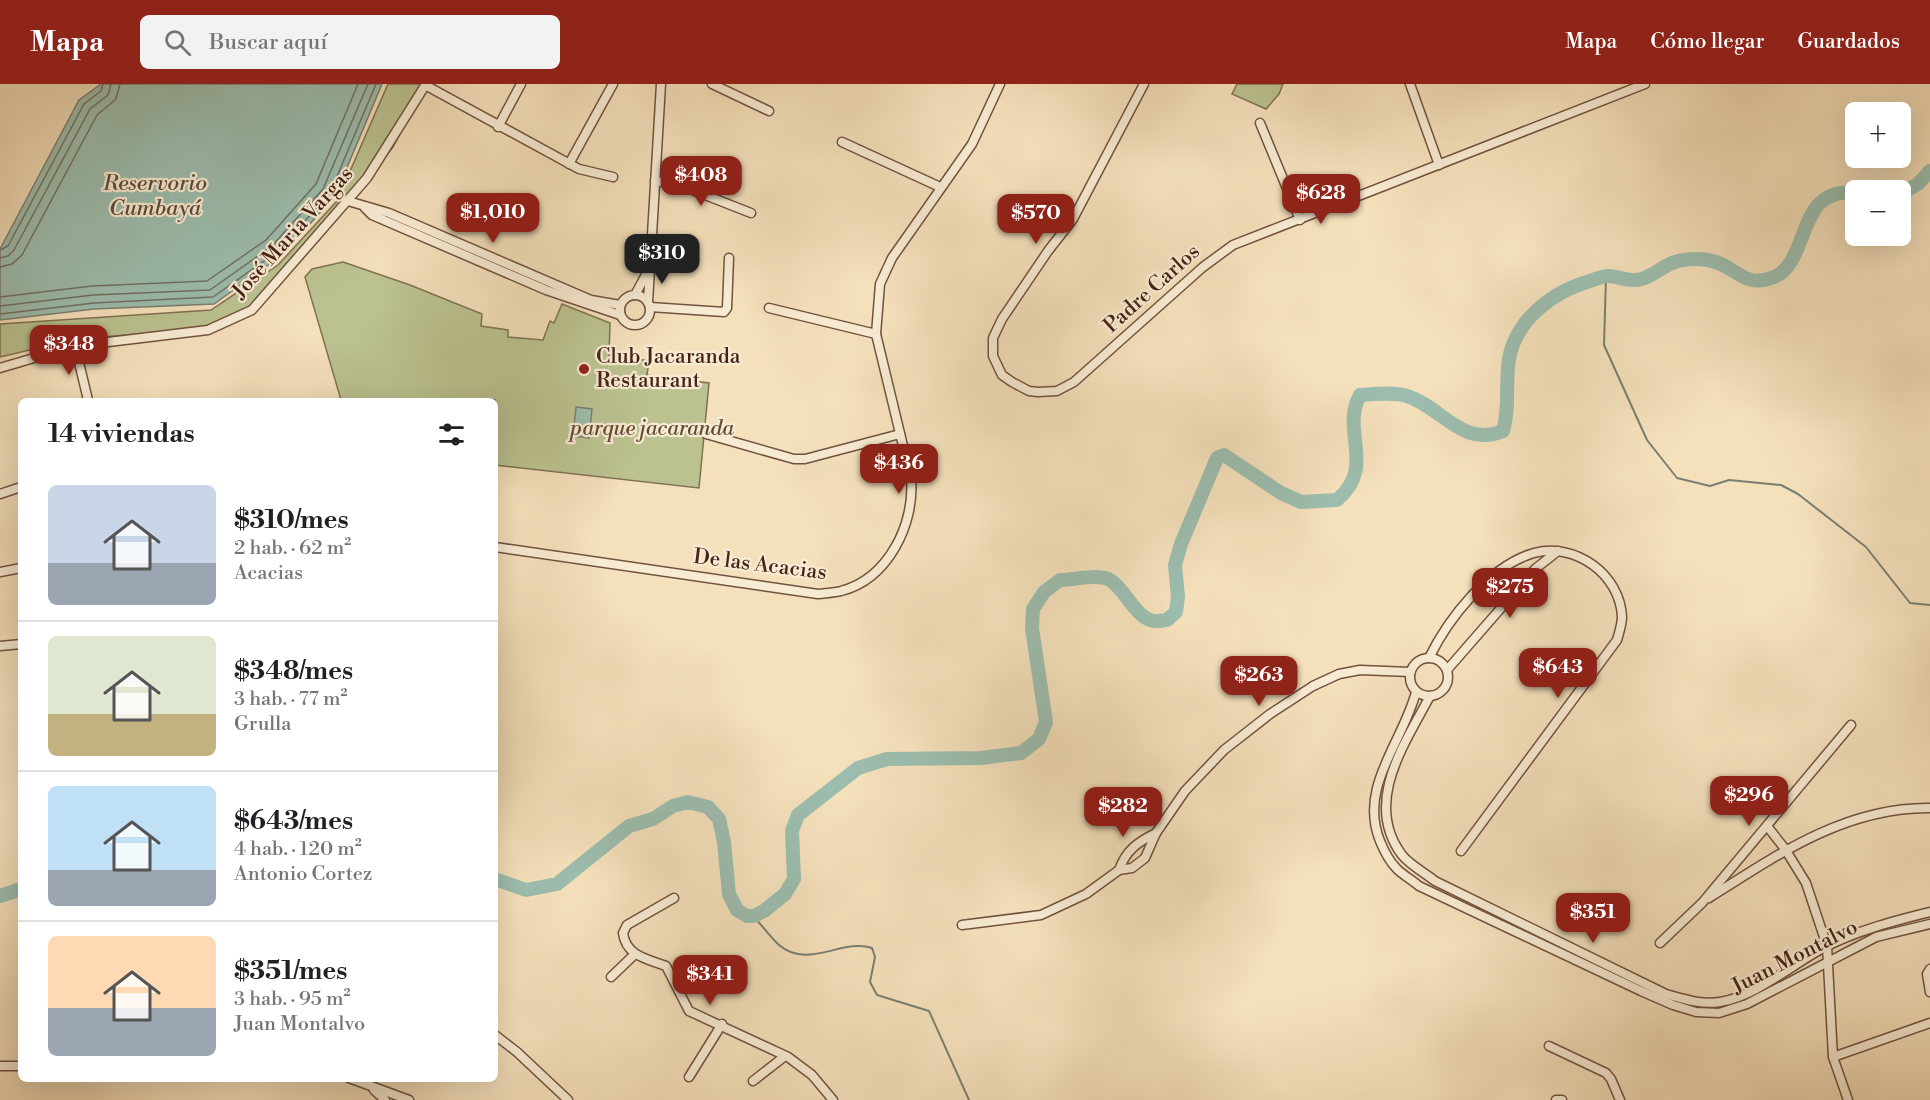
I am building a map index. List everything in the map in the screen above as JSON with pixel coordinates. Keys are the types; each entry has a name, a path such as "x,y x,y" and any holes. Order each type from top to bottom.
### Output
{"street":[{"path":"498,127 521,84"},
{"path":"569,164 613,84"},
{"path":"651,266 635,295 626,298 620,310 624,320 636,325 647,318 649,304 651,266 655,181 660,84"},
{"path":"712,84 769,111"},
{"name":"De las Acacias","path":"498,547 818,594 842,591 867,579 886,562 903,530 912,494 876,334 880,284 885,270 940,187 972,144 1000,84"},
{"name":"Padre Carlos","path":"1144,84 1073,219 1048,251 1002,319 993,338 993,356 1002,375 1029,391 1057,391 1074,382 1222,252 1233,245 1646,84"},
{"path":"1410,84 1439,165"},
{"path":"425,85 569,164 587,172 613,177"},
{"name":"José Maria Vargas","path":"0,368 75,346 208,330 230,322 252,310 367,178 425,85"},
{"path":"1260,123 1300,220"},
{"path":"842,142 940,187"},
{"path":"655,181 677,184 751,213"},
{"path":"348,201 365,208 372,215 464,250 546,290 620,310"},
{"path":"635,295 649,304 724,312 727,308 729,258"},
{"path":"769,308 876,334"},
{"path":"75,346 88,398"},
{"path":"706,434 794,459 805,459 900,434"},
{"path":"0,494 18,488"},
{"path":"1447,670 1436,660 1429,658 1417,662 1410,672 1409,679 1416,692 1430,696 1437,695 1447,684 1447,670 1535,569 1558,551"},
{"path":"1429,658 1445,628 1487,580 1534,553 1558,551 1580,556 1602,572 1617,594 1622,618 1617,640 1461,851"},
{"path":"0,572 18,569"},
{"path":"0,646 18,644"},
{"path":"962,925 1041,915 1086,894 1119,870 1132,868 1145,858 1156,833 1185,791 1224,750 1270,714 1312,686 1339,674 1360,670 1410,672"},
{"name":"Juan Montalvo","path":"1416,692 1410,714 1380,775 1375,792 1373,813 1375,830 1385,852 1397,869 1419,886 1696,1012 1719,1013 1747,1004 1876,937 1930,924"},
{"name":"Juan Montalvo","path":"1430,696 1390,779 1384,802 1390,837 1404,857 1435,881 1654,992 1694,1002 1720,1002 1744,995 1827,946 1882,924 1930,912"},
{"path":"1660,943 1702,903 1851,725"},
{"path":"1702,903 1785,849 1861,816 1904,808 1930,808"},
{"path":"1767,826 1785,849 1806,883 1827,946 1833,1057 1848,1100"},
{"path":"1119,870 1127,853 1137,843 1156,833"},
{"path":"674,898 627,925 624,937 629,950 666,966 689,1011 722,1024 785,1056 807,1071 833,1100"},
{"path":"611,977 635,954"},
{"path":"1930,969 1927,974 1930,992"},
{"path":"1833,1057 1930,1023"},
{"path":"689,1077 722,1024"},
{"path":"498,1037 568,1100"},
{"path":"1549,1046 1600,1069 1611,1079 1620,1100"},
{"path":"753,1081 785,1056"},
{"path":"0,1066 18,1066"},
{"path":"359,1082 409,1100"},
{"path":"369,1086 385,1100"},
{"path":"1556,1100 1562,1100"}],"green space":[{"path":"388,84 426,84 393,147 332,224 247,309 205,329 76,339 0,357 0,324 211,310 278,265 337,201"},
{"path":"1237,84 1283,84 1279,94 1266,109 1232,94"},
{"name":"parque jacaranda","path":"343,262 410,285 482,314 481,326 508,330 508,337 543,340 550,321 554,323 562,304 610,323 609,355 649,361 647,375 709,383 699,488 498,465 498,398 340,398 305,277 312,269"}],"water":[{"name":"Reservorio Cumbayá","path":"101,84 382,84 335,196 281,256 214,304 94,309 0,320 0,249 79,100"},
{"path":"576,407 592,409 589,438 573,436"}],"waterway":[{"path":"1911,188 1930,171"},
{"path":"498,880 526,890 557,884 629,826 653,819 673,806 688,802 708,807 719,819 724,842 729,894 737,910 747,916 754,916 764,911 785,894 794,879 792,831 798,815 858,768 887,759 981,758 1021,753 1039,739 1046,722 1032,628 1033,609 1044,592 1060,580 1093,577 1110,580 1141,614 1153,621 1167,620 1176,612 1178,597 1175,565 1181,544 1217,458 1224,455 1281,493 1301,502 1337,500 1349,487 1355,474 1357,461 1354,422 1355,408 1360,395 1407,396 1431,408 1464,430 1489,435 1503,431 1509,359 1513,345 1528,319 1550,300 1576,286 1601,277 1640,279 1672,263 1690,259 1718,262 1754,280 1774,277 1786,269 1794,256 1813,212 1823,201 1836,194 1845,194"},
{"path":"1606,276 1604,345 1647,440 1677,478 1710,486 1729,480 1781,485 1798,494 1866,547 1910,603 1930,605"},
{"path":"0,896 18,890"},
{"path":"748,911 779,945 790,952 802,955 849,947 872,948 875,957 870,982 877,995 929,1011 969,1100"}],"place":[{"name":"Club Jacaranda Restaurant","path":"584,369"}]}
